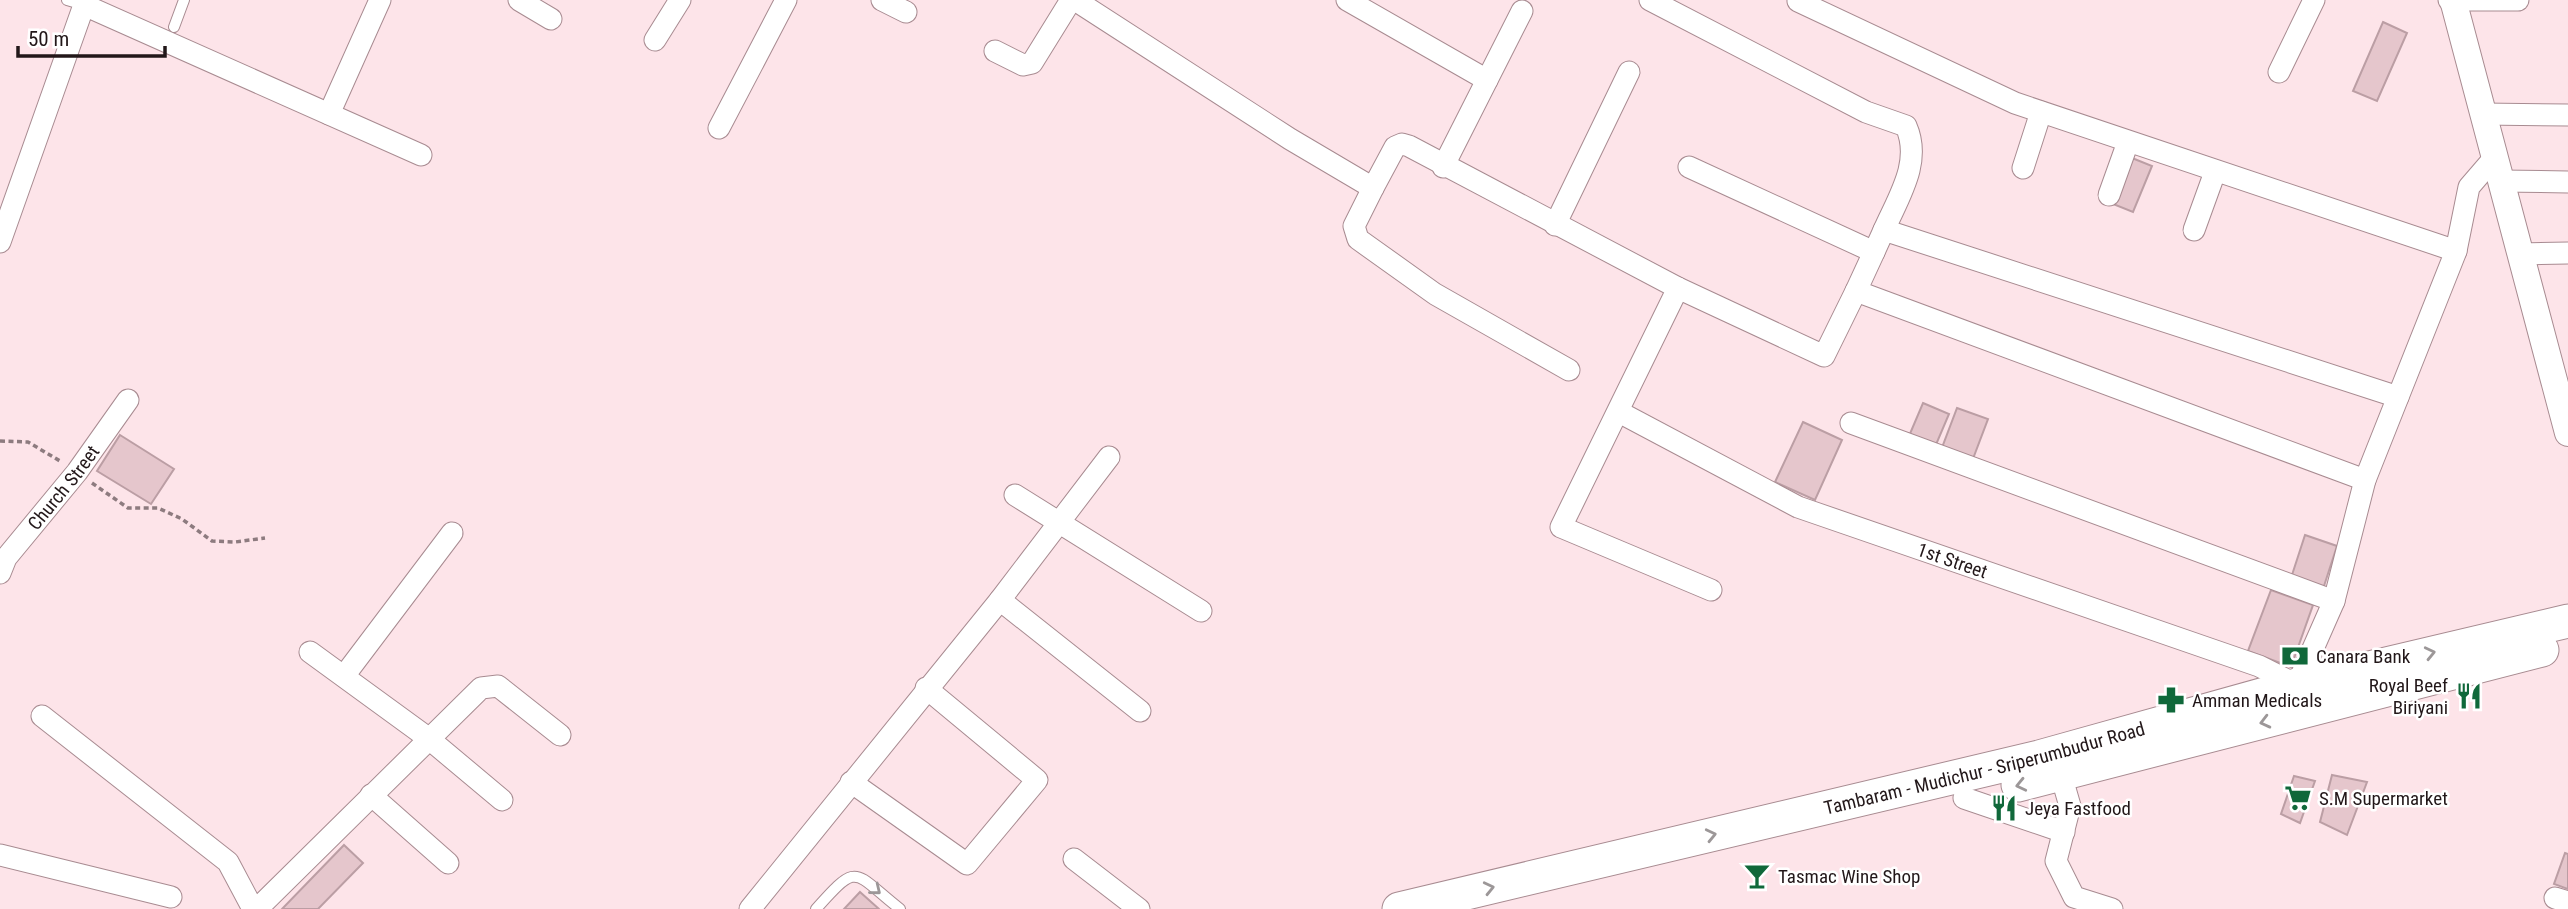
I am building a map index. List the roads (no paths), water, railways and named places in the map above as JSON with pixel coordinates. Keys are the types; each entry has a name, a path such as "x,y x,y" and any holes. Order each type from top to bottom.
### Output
{"main road":[{"name":"Tambaram - Mudichur - Sriperumbudur Road","path":"1500,909 2061,775 2301,698 2568,621"},
{"name":"Tambaram - Mudichur - Sriperumbudur Road","path":"1399,909 1437,905 2039,757 2301,698 2568,643"}],"street":[{"path":"329,114 380,0"},
{"path":"519,0 551,19"},
{"path":"655,40 680,0"},
{"path":"719,128 786,0"},
{"path":"882,0 906,12"},
{"path":"995,51 1023,65 1032,63 1073,0 1290,139 1373,188"},
{"path":"1347,0 1487,80"},
{"path":"1569,370 1435,294 1358,239 1354,226 1395,147 1402,144 1678,289 1824,356 1913,162 1913,142 1906,126 1866,112 1650,0"},
{"path":"2279,72 2314,0"},
{"path":"2518,0 2452,1 2568,433"},
{"path":"1798,1 2015,103 2456,251"},
{"path":"0,242 76,3 421,155"},
{"path":"1443,167 1522,11"},
{"path":"1555,225 1629,72"},
{"path":"2023,168 2041,112"},
{"path":"2482,114 2568,115"},
{"path":"2109,195 2128,142"},
{"path":"1689,167 1874,252"},
{"path":"2301,698 2334,601 2365,480 2456,251 2469,187 2497,170 2568,182"},
{"path":"2194,230 2215,172"},
{"path":"1884,230 2398,397"},
{"path":"2520,254 2568,253"},
{"path":"1678,289 1561,527 1711,590"},
{"path":"1856,291 2365,480"},
{"name":"Church Street","path":"0,573 6,558 76,472 128,400"},
{"name":"1st Street","path":"1619,412 1798,508 2259,666 2301,698"},
{"path":"1851,423 2334,601"},
{"path":"750,909 926,688 1000,600 1109,457"},
{"path":"1015,495 1201,611"},
{"path":"344,676 452,533"},
{"path":"1000,600 1140,711"},
{"path":"310,652 428,738 502,800"},
{"path":"42,716 228,862 255,909 481,688 498,686 560,735"},
{"path":"851,782 967,864 1037,780 926,688"},
{"path":"2061,775 2070,806 2056,861 2074,897 2112,909"},
{"path":"371,795 448,863"},
{"path":"1964,798 2064,832"},
{"path":"0,855 172,897"},
{"path":"1074,859 1139,909"}],"lane":[{"path":"174,27 184,0"},
{"path":"816,909 844,878 852,875 860,877 900,909"}],"place":[{"name":"Canara Bank","path":"2295,656"},
{"name":"Royal Beef Biriyani","path":"2469,696"},
{"name":"Amman Medicals","path":"2171,700"},
{"name":"S.M Supermarket","path":"2298,798"},
{"name":"Jeya Fastfood","path":"2004,808"},
{"name":"Tasmac Wine Shop","path":"1757,876"}]}
